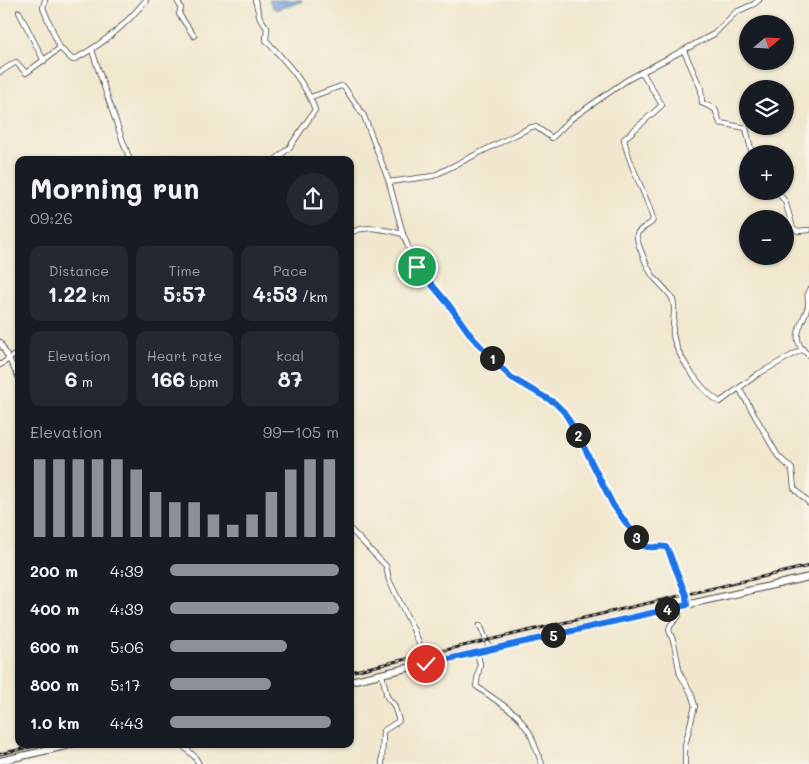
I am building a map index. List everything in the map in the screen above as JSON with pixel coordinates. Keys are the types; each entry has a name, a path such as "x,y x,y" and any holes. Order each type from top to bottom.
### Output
{"street":[{"path":"45,0 43,8 60,48 73,60 104,42 146,0"},
{"path":"177,0 181,7 178,14 194,36"},
{"path":"255,0 260,18 267,28 266,40 291,68 311,97 315,112 289,148 280,156"},
{"path":"389,182 432,176 531,127 536,127 552,138 572,119 627,80 720,30 736,12 759,0"},
{"path":"19,12 44,61"},
{"path":"0,72 16,62 26,73 60,48"},
{"path":"92,50 128,156"},
{"path":"684,51 701,89 702,103 715,109 720,123 746,128 750,145"},
{"path":"642,72 662,105 624,139 626,149 647,199 653,219 652,222 638,233 640,248 652,275 672,299 674,305 674,341 680,355 690,372 714,399 720,402 758,374 803,349"},
{"path":"311,97 341,86 344,87 364,116 389,182 403,234 415,264 449,305 472,337 512,378 555,403 564,412 577,433 613,505 642,545 648,548 662,546 668,550 686,595 687,605"},
{"path":"784,200 793,228 798,231 809,230"},
{"path":"354,231 359,228 372,228 403,234"},
{"path":"809,290 807,292 808,305 801,320 797,336 803,349 809,356"},
{"path":"0,342 15,369"},
{"path":"0,365 15,355"},
{"path":"739,388 778,456 792,470 794,488 809,503"},
{"path":"354,533 384,564 389,580 424,655 426,664"},
{"path":"354,680 809,577"},
{"path":"676,607 679,616 670,626 669,630 674,643 680,674 692,694 695,706 685,745 685,764"},
{"path":"480,625 490,649"},
{"path":"477,652 480,664 476,686 517,715 530,733 542,764"},
{"path":"382,674 387,697 394,706 399,721 382,730 382,764"},
{"path":"5,761 58,748"},
{"path":"185,748 195,757 199,764"}],"water":[{"path":"269,0 302,1 277,10 273,8"}],"railway":[{"path":"354,671 809,566"},
{"path":"0,754 26,748"}],"route":[{"path":"417,267 449,305 472,337 500,367 512,378 555,403 564,412 577,433 613,505 642,545 648,548 662,546 668,550 686,595 687,605 426,664"}]}
